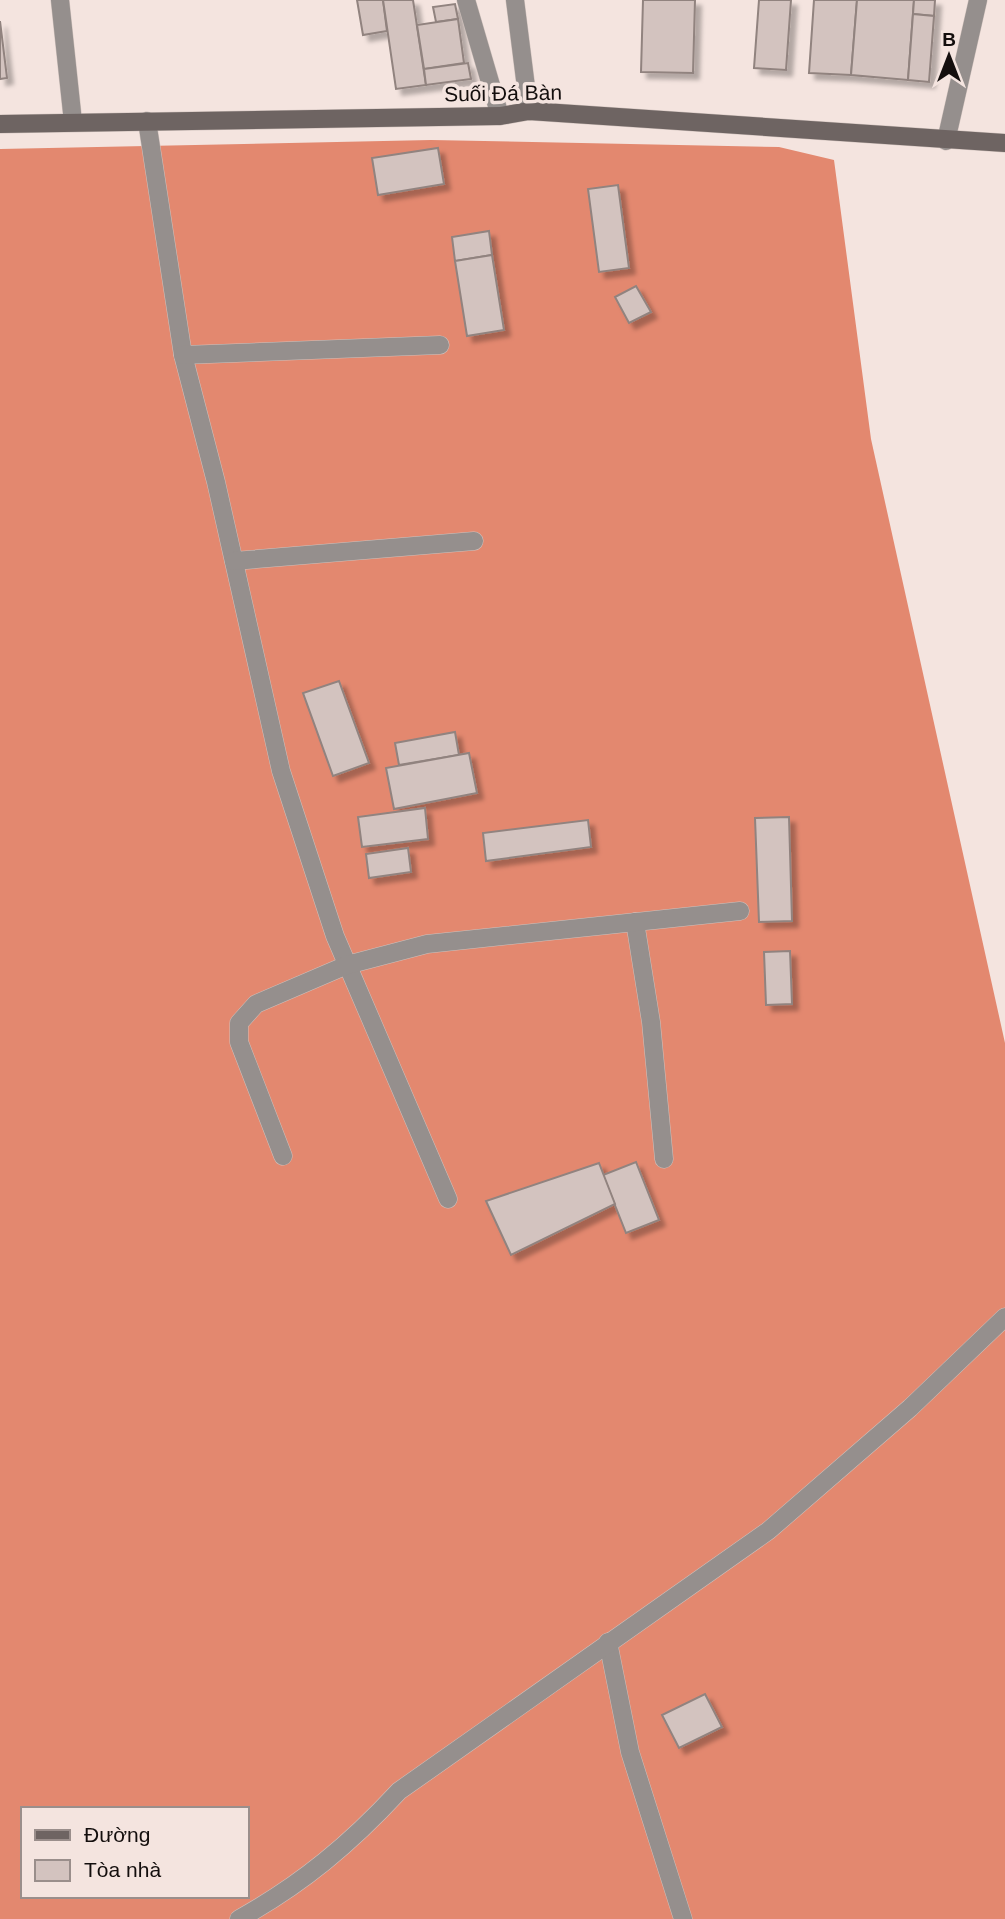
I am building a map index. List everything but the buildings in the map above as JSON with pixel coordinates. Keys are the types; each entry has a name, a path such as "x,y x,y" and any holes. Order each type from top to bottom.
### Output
{"street":[{"path":"60,0 73,122"},
{"path":"466,0 500,116"},
{"path":"515,0 528,111"},
{"path":"946,141 978,0"},
{"name":"Suối Đá Bàn","path":"0,124 500,116 528,111 1005,143"},
{"path":"147,121 183,355 234,561 281,771 347,965 448,1199"},
{"path":"183,355 440,345"},
{"path":"234,561 474,541"},
{"path":"283,1156 239,1042 239,1023 256,1004 347,965 427,944 740,911"},
{"path":"635,922 651,1022 664,1159"},
{"path":"239,1919 287,1892 359,1835 399,1791 768,1531 910,1408 1005,1317"},
{"path":"608,1642 630,1752 683,1919"}],"shaded area":[{"path":"431,140 779,147 834,160 871,439 1005,1043 1005,1919 0,1919 0,149"}]}
